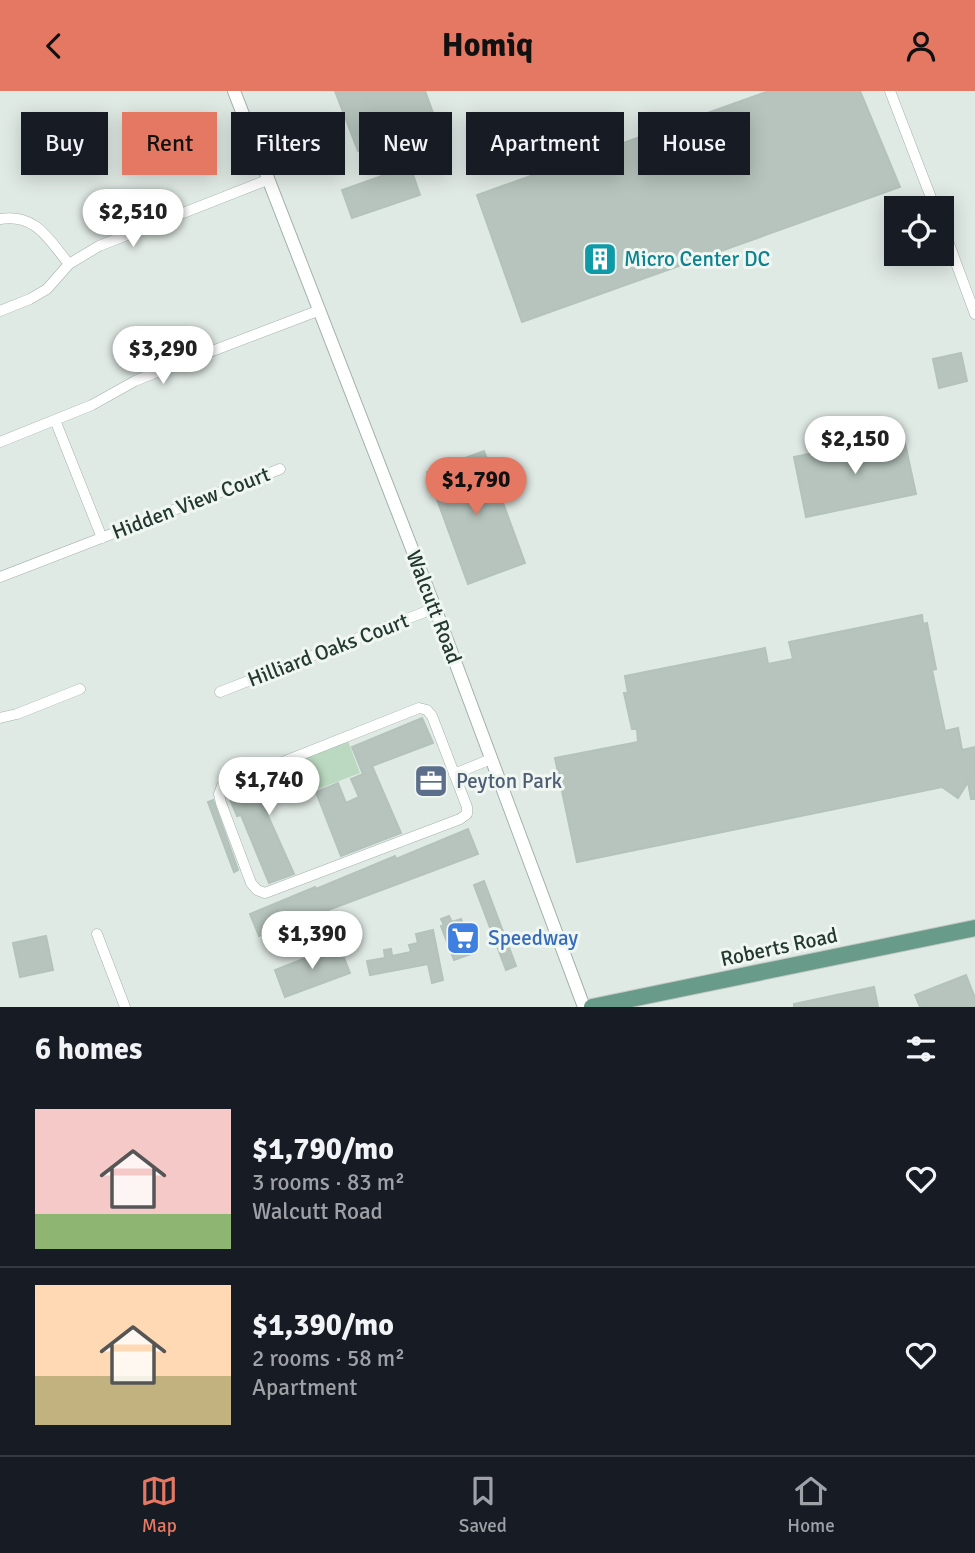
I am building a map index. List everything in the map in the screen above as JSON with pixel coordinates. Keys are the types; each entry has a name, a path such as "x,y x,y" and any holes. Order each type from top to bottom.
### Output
{"main road":[{"name":"Roberts Road","path":"592,1007 975,928"}],"street":[{"name":"Walcutt Road","path":"234,91 435,608 584,1007"},
{"path":"890,91 930,196"},
{"path":"0,311 47,289 69,264 99,246 267,180"},
{"path":"0,219 16,218 37,225 69,264"},
{"path":"954,257 975,314"},
{"path":"0,442 93,405 135,381 320,310"},
{"path":"55,420 102,538"},
{"name":"Hidden View Court","path":"0,577 280,469"},
{"name":"Hilliard Oaks Court","path":"220,692 435,608"},
{"path":"0,718 80,689"},
{"path":"419,708 427,710 432,716 454,773 467,807 465,816 265,893 257,890 251,883 222,803 220,790 228,782 419,708"},
{"path":"454,773 491,759"},
{"path":"97,934 125,1007"}],"green space":[{"path":"348,741 360,773 313,791 301,759"}],"building":[{"path":"335,91 425,91 433,112 359,112 358,151"},
{"name":"Micro Center DC","path":"769,91 860,91 900,187 522,322 477,195 533,175 624,175 624,143 638,138 638,175 750,175 750,112 710,112"},
{"path":"384,175 413,175 420,195 352,218 342,190"},
{"path":"961,353 967,381 939,388 933,359"},
{"path":"903,434 916,494 806,517 794,457"},
{"path":"484,451 525,563 468,584 427,472"},
{"path":"922,615 923,624 927,623 936,669 932,670 945,731 958,728 962,750 975,747 975,799 971,799 968,782 958,798 942,787 577,862 555,758 638,742 637,729 632,729 624,693 628,693 625,676 765,648 768,664 793,659 789,642"},
{"path":"422,718 433,743 372,766 401,833 341,856 316,792 338,783 346,803 359,797 351,779 363,774 352,747"},
{"path":"301,764 311,789 264,807 294,874 269,883 241,815 237,816 228,794"},
{"name":"Peyton Park","path":"435,766 444,789 426,796 417,773"},
{"path":"213,800 238,870 234,872 208,802"},
{"path":"468,829 478,854 259,936 250,914"},
{"path":"484,881 516,966 506,970 474,885"},
{"path":"449,916 452,922 461,919 474,953 454,960 441,926 444,925 441,919"},
{"path":"433,930 443,980 432,983 428,964 370,975 367,961 385,958 384,950 391,949 392,956 411,952 409,945 418,943 416,934"},
{"path":"46,936 53,970 20,977 13,943"},
{"path":"339,945 350,973 285,997 275,970"},
{"path":"966,975 975,998 975,1007 920,1007 915,995"},
{"path":"874,987 878,1007 794,1007 794,1004"}],"place":[{"name":"Micro Center DC","path":"600,259"},
{"name":"Peyton Park","path":"431,781"},
{"name":"Speedway","path":"463,938"}]}
